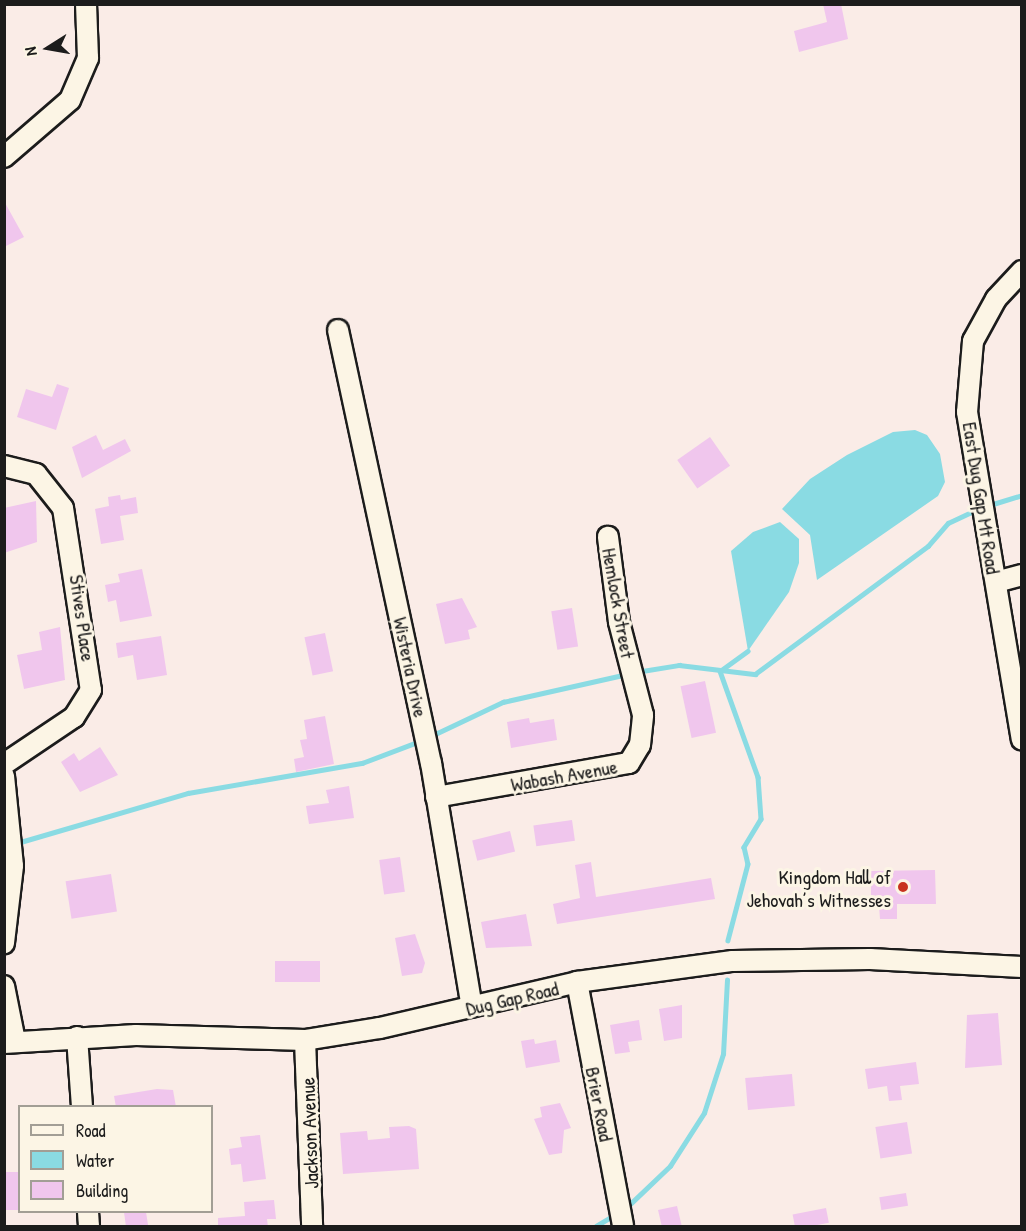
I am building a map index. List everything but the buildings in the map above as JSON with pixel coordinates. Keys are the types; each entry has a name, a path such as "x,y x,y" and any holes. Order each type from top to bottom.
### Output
{"street":[{"path":"4,157 69,100 88,58 86,4"},
{"name":"East Dug Gap Mt Road","path":"1022,271 996,299 973,341 967,412 1022,739"},
{"name":"Wisteria Drive","path":"338,330 436,797 472,1007"},
{"name":"Stives Place","path":"4,466 36,474 63,508 91,690 74,717 4,764"},
{"name":"Hemlock Street","path":"608,537 631,668"},
{"path":"996,582 1022,575"},
{"name":"Wabash Avenue","path":"436,797 629,763 640,745 643,715 631,668"},
{"path":"4,776 13,866 5,939"},
{"name":"Dug Gap Road","path":"10,1042 77,1037 305,1040 472,1007 577,982 783,958 1022,968"},
{"name":"Brier Road","path":"577,982 623,1227"},
{"path":"4,986 10,1042"},
{"path":"77,1037 82,1105"},
{"name":"Jackson Avenue","path":"305,1040 312,1227"}],"water":[{"path":"915,430 927,435 940,454 945,482 938,496 817,580 810,535 782,509 810,479 847,455 893,432"},
{"path":"780,522 799,539 799,563 789,592 748,651 731,551 753,532"}],"waterway":[{"path":"993,504 1022,495"},
{"path":"636,672 679,665 755,674 928,546 948,523 978,509"},
{"path":"720,671 748,651"},
{"path":"720,671 758,777 761,819 744,847 748,864 728,940"},
{"path":"431,736 503,702 627,674"},
{"path":"17,843 188,793 362,763 420,741"},
{"path":"626,1208 670,1166 704,1113 723,1054 727,980"},
{"path":"596,1226 616,1214"}],"place":[{"name":"Kingdom Hall of Jehovah’s Witnesses","path":"903,887"}]}
